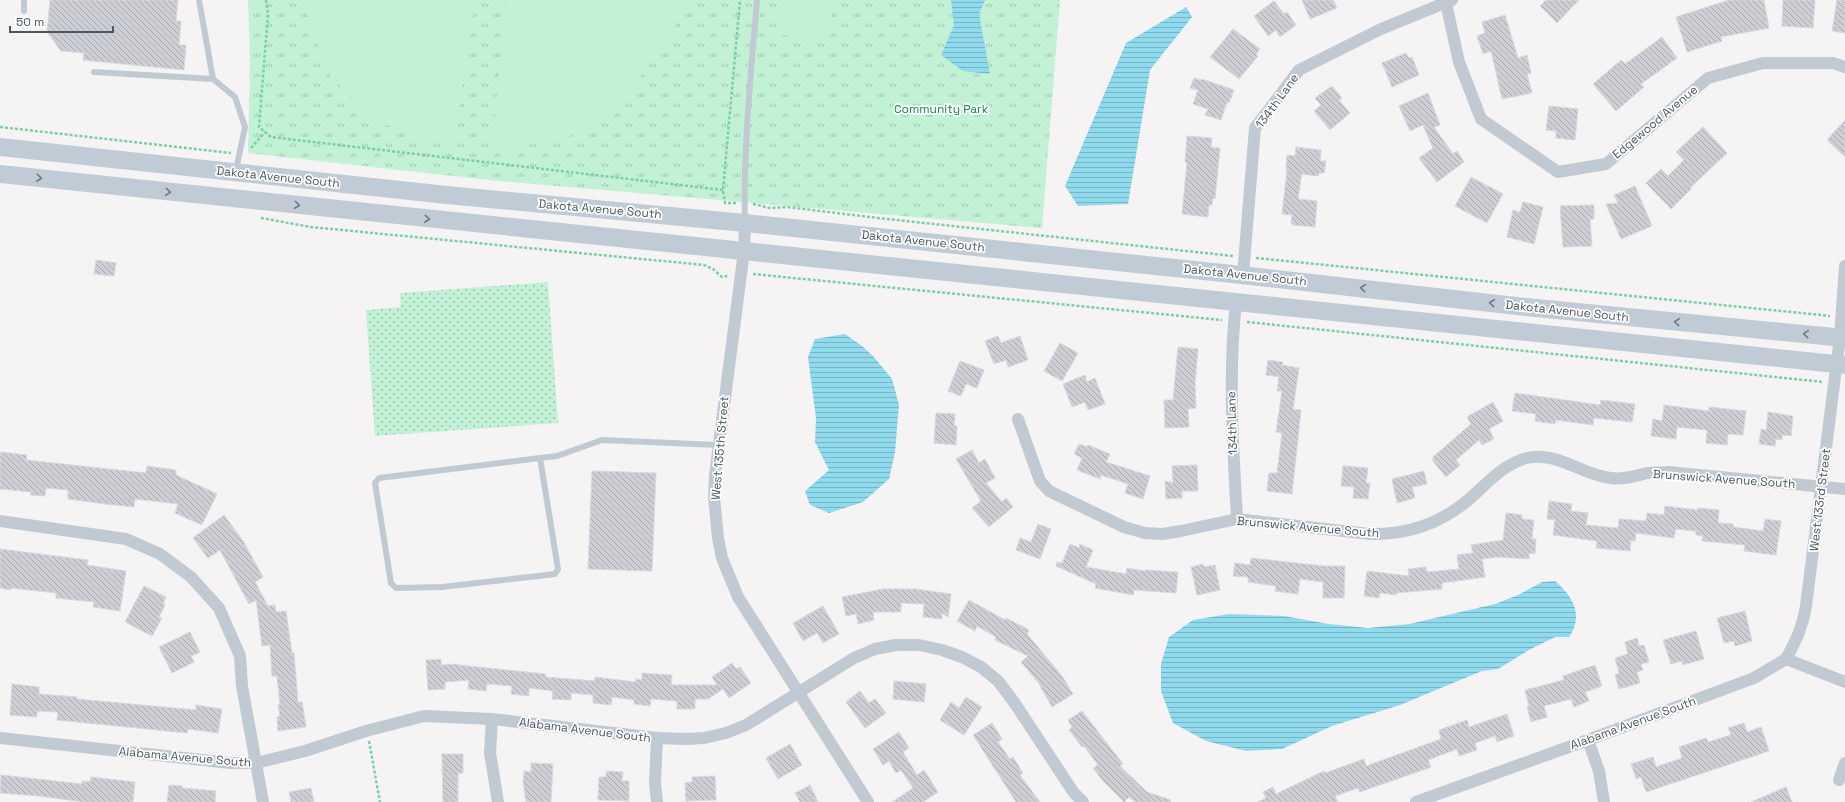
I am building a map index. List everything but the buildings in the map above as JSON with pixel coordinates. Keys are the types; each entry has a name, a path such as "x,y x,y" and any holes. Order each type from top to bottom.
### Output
{"main road":[{"name":"Dakota Avenue South","path":"0,147 447,195 745,223 1243,275 1526,307 1842,338"},
{"name":"Dakota Avenue South","path":"0,174 1841,364"}],"street":[{"name":"Edgewood Avenue","path":"1449,2 1459,62 1481,119 1558,172 1606,164 1708,78 1763,63 1833,63 1845,67"},
{"name":"134th Lane","path":"1243,275 1255,128 1300,70 1381,29 1449,2"},
{"name":"West 135th Street","path":"745,223 744,251 718,446 714,497 718,538 722,558 738,597 868,802"},
{"name":"West 133rd Street","path":"1786,659 1796,642 1803,624 1822,487 1834,383 1841,364 1841,317 1845,266"},
{"name":"134th Lane","path":"1236,302 1231,398 1237,519"},
{"name":"Brunswick Avenue South","path":"1018,419 1040,481 1049,491 1124,527 1145,533 1163,534 1237,519 1370,534 1407,532 1444,518 1474,495 1494,476 1526,458 1544,457 1559,460 1593,475 1611,478 1628,478 1648,473 1668,472 1845,490"},
{"path":"0,521 126,539 160,554 191,577 219,608 240,656 242,686 263,802"},
{"name":"Alabama Avenue South","path":"0,738 230,763 256,763 305,751 366,731 424,716 492,719 657,738 704,738 726,733 746,725 854,658 874,649 896,645 919,645 942,650 962,657 981,667 998,681 1014,702 1074,793 1083,802"},
{"name":"Alabama Avenue South","path":"1416,802 1754,678 1786,659"},
{"path":"1786,659 1845,682"},
{"path":"492,719 490,753 498,802"},
{"path":"657,738 655,783 657,802"},
{"path":"1588,740 1599,771 1604,802"},
{"path":"1839,780 1845,763"}],"lane":[{"path":"24,0 24,11"},
{"path":"199,0 213,79"},
{"path":"745,223 746,131 757,0"},
{"path":"94,72 213,79 235,97 245,127 235,172"},
{"path":"540,458 558,569 555,574 442,587 396,588 391,583 375,483 379,478 540,458 557,456 602,440 718,446"}],"path":[{"path":"266,0 268,14 258,127 272,137 723,190"},
{"path":"740,0 723,190 725,203 745,203 770,208 787,207 893,220 1244,257 1841,317"},
{"path":"0,127 245,155 265,132"},
{"path":"260,218 311,227 704,265 713,269 722,277 761,274 1834,383"},
{"path":"366,731 371,748 380,802"}],"green space":[{"name":"Community Park","path":"248,0 1060,0 1042,228 498,181 248,153 250,61"},
{"path":"302,0 475,0 454,149 378,122 330,76"},
{"path":"507,0 685,0 669,41 622,99 567,138 491,151"},
{"path":"781,0 832,0 830,38 778,35"},
{"path":"548,282 558,423 375,436 366,310 401,307 400,293"}],"water":[{"path":"951,0 985,0 979,14 990,74 963,71 941,55 954,25"},
{"path":"1186,7 1192,17 1150,70 1128,204 1078,206 1065,186 1126,43"},
{"path":"845,334 873,356 892,379 899,405 895,452 889,479 863,502 829,513 810,505 805,491 829,470 815,442 816,418 808,357 815,339"},
{"path":"1555,581 1567,593 1576,614 1576,622 1569,637 1555,637 1529,650 1498,669 1482,671 1400,705 1332,726 1282,749 1246,751 1206,741 1173,723 1161,691 1161,664 1169,637 1193,620 1229,614 1284,616 1329,624 1368,628 1409,624 1495,604 1518,595 1542,582"}]}
